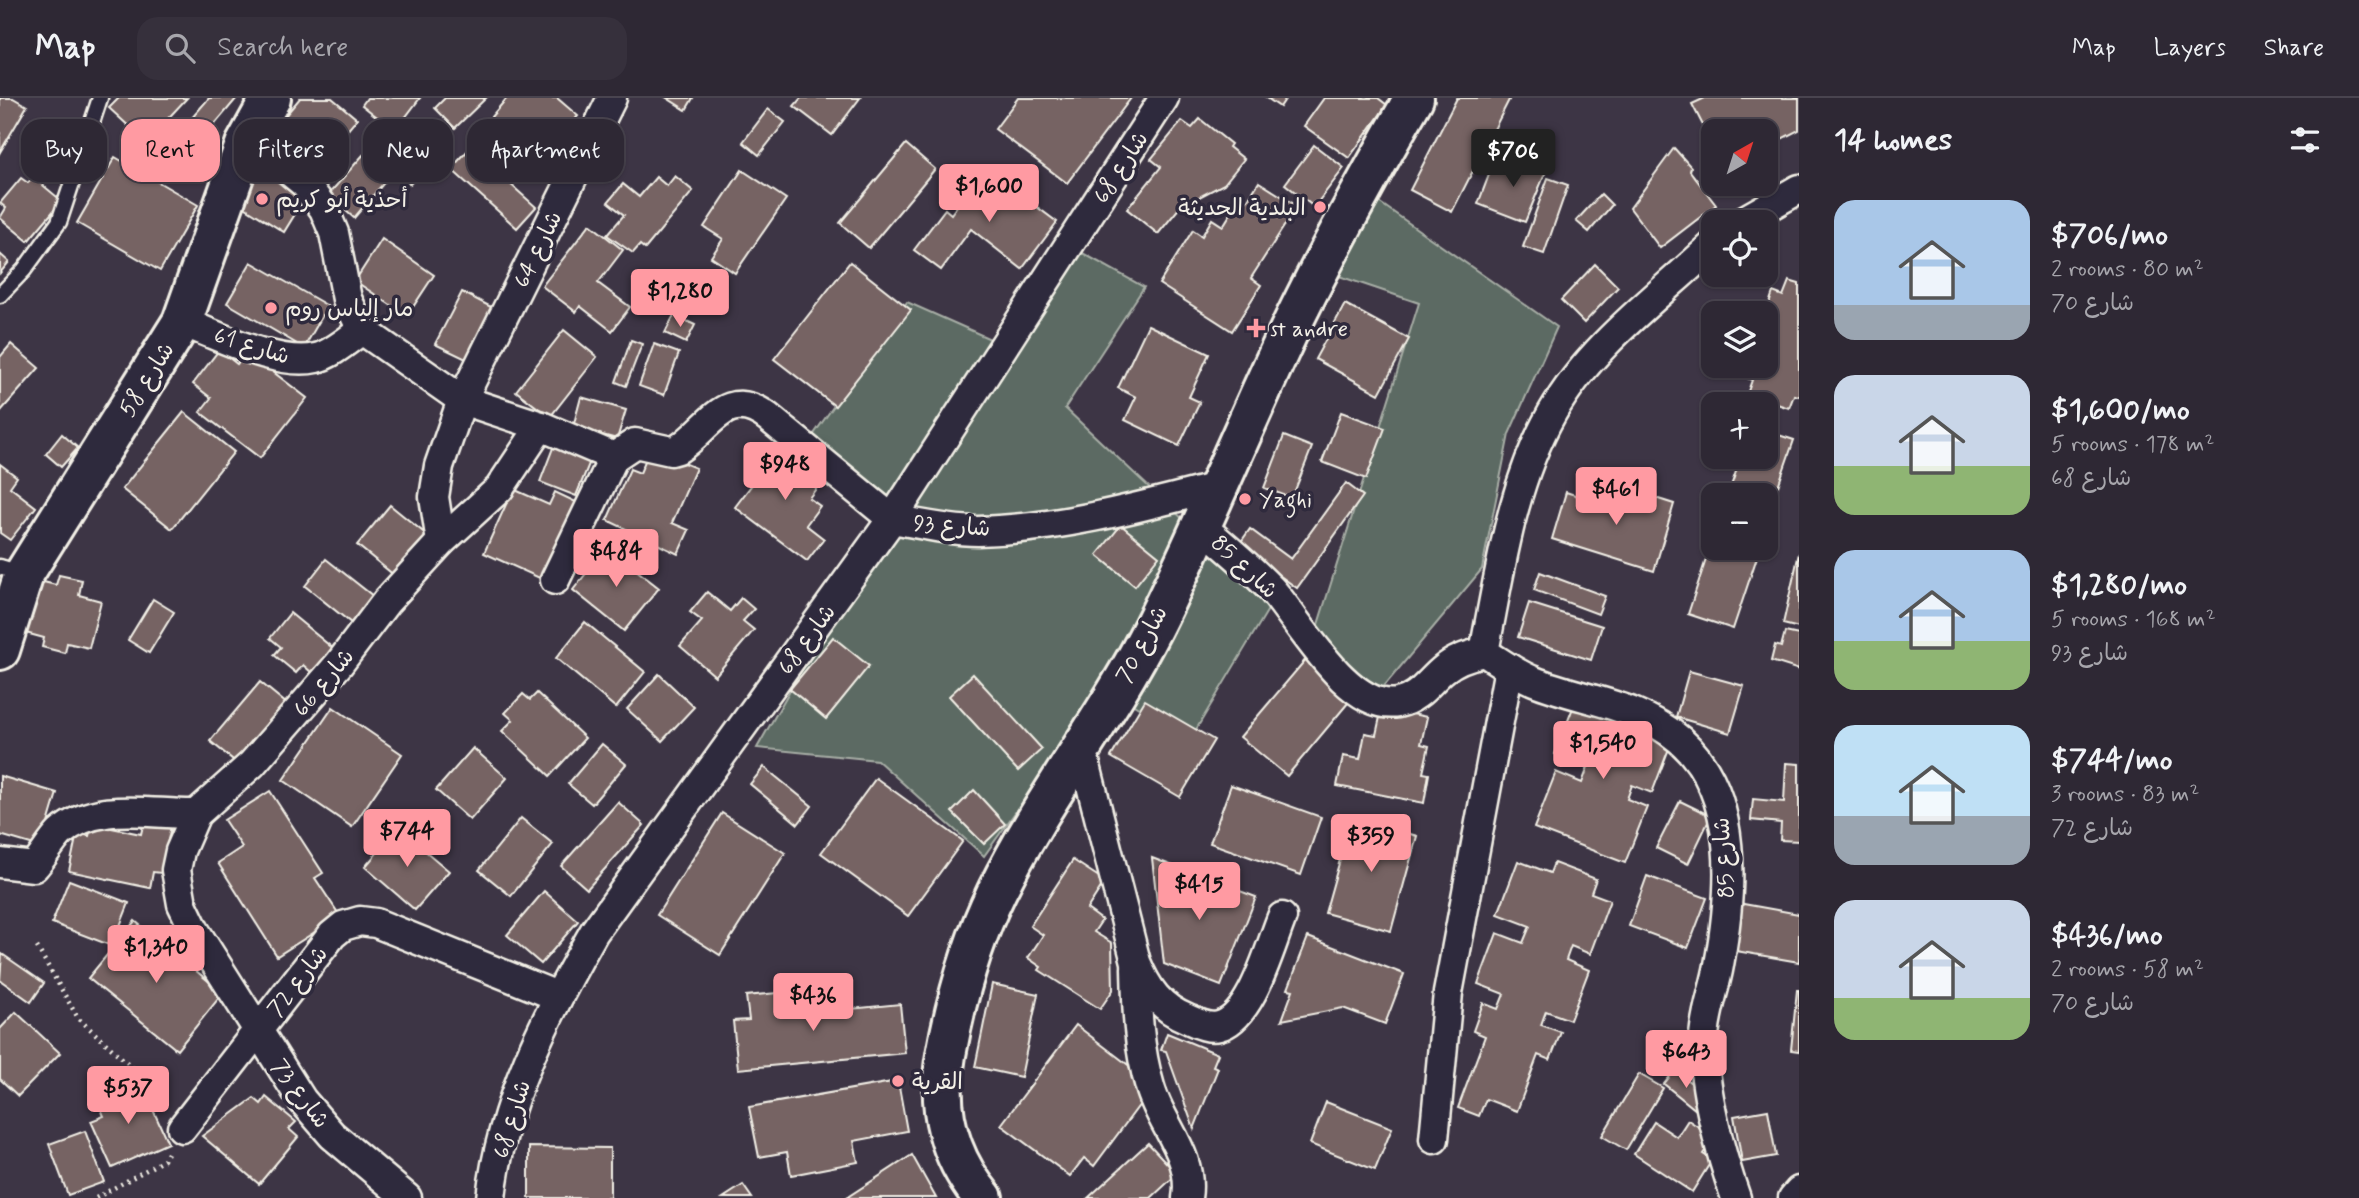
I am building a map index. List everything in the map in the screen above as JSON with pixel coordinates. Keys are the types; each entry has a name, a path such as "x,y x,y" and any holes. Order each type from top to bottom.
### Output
{"street":[{"name":"شارع 58","path":"259,119 271,98"},
{"name":"شارع 64","path":"462,400 612,98"},
{"name":"شارع 68","path":"491,1198 503,1131 557,996 594,932 892,519 1164,98"},
{"name":"شارع 70","path":"983,1198 959,1161 947,1135 943,1107 945,1058 971,954 996,893 1153,626 1298,313 1414,98"},
{"name":"شارع 58","path":"0,650 12,570 182,322 234,176"},
{"path":"303,182 324,209 334,233 346,299 362,330 462,400 541,426 614,457 555,580"},
{"path":"1760,210 1799,189"},
{"path":"1484,652 1510,522 1530,460 1552,413 1576,378 1628,323 1701,256"},
{"name":"شارع 61","path":"182,322 275,356 299,359 318,358 362,330"},
{"path":"441,542 433,497 439,466 462,400"},
{"name":"شارع 93","path":"614,457 635,443 671,451 678,449 725,409 744,405 768,417 892,519 977,531 1094,516 1217,487"},
{"name":"شارع 66","path":"196,814 252,764 339,664 386,602 441,542 499,489 541,426"},
{"name":"شارع 85","path":"1199,524 1267,586 1332,669 1374,700 1394,704 1408,701 1456,661 1484,652 1533,681 1632,709 1681,741 1704,768 1725,828 1728,878 1724,932 1706,1024 1704,1050 1712,1102 1736,1198"},
{"path":"1434,1139 1448,993 1509,668"},
{"path":"1081,746 1136,962 1146,989 1164,1006 1184,1017 1217,1027 1230,1021 1251,994 1282,917"},
{"path":"0,863 34,867 59,834 84,817 140,811 164,815 196,814"},
{"name":"شارع 73","path":"196,814 180,851 176,870 177,887 188,916 212,961 302,1100 332,1135 407,1198"},
{"name":"شارع 72","path":"182,1128 332,935 343,926 360,921 396,928 557,996"},
{"path":"1136,962 1138,1042 1151,1090 1186,1161 1187,1198"},
{"path":"1793,1198 1799,1191"}],"lane":[{"path":"0,295 24,270 59,222 100,98"}],"path":[{"path":"37,947 78,1018 134,1069 182,1128 164,1160 96,1198"}],"green space":[{"path":"1363,191 1557,327 1509,434 1482,569 1381,690 1310,650 1419,303 1321,270"},
{"path":"1077,250 1144,287 1065,408 1272,603 1191,738 1104,688 984,856 877,760 757,748 894,507 807,444 907,302 997,342"}],"building":[{"path":"0,98 13,98 27,106 0,152"},
{"path":"119,98 187,98 167,119 121,119 109,108"},
{"path":"209,98 237,98 219,119 191,119"},
{"path":"300,98 332,98 357,119 349,129 349,119 282,119"},
{"path":"367,98 420,98 404,119 380,119 362,105"},
{"path":"445,98 486,98 455,128 453,119 446,119 435,108"},
{"path":"507,98 557,98 578,116 575,119 489,119"},
{"path":"667,98 693,98 686,110"},
{"path":"801,98 860,98 832,135 794,106"},
{"path":"1018,98 1131,98 1067,183 995,129"},
{"path":"1267,98 1286,98 1280,107"},
{"path":"1324,98 1378,98 1387,105 1349,158 1304,126"},
{"path":"1457,98 1510,98 1452,212 1410,190"},
{"path":"1705,98 1799,98 1799,130 1778,141 1778,119 1701,119 1701,122 1692,104"},
{"path":"768,109 785,122 759,155 743,142"},
{"path":"1200,119 1231,144 1229,147 1244,159 1224,184 1180,207 1158,234 1127,209 1161,167 1151,159 1182,121 1192,128"},
{"path":"906,144 935,169 869,248 840,223"},
{"path":"1314,145 1344,168 1314,207 1285,184"},
{"path":"1674,148 1691,167 1690,171 1701,185 1701,196 1709,196 1716,205 1709,210 1701,210 1701,217 1660,248 1630,208"},
{"path":"467,151 467,182 508,182 536,207 517,228 453,171 453,167"},
{"path":"363,155 363,182 385,182 354,218 328,195 339,182 349,182 349,171"},
{"path":"115,157 121,160 121,182 158,182 198,205 160,271 77,223 101,182 107,182 107,171"},
{"path":"1533,158 1549,164 1525,222 1478,204 1495,159 1528,172"},
{"path":"985,168 1057,222 1022,269 971,229 941,270 914,250 945,209 951,214"},
{"path":"742,170 786,199 735,273 711,257 723,239 704,227"},
{"path":"675,176 693,191 645,249 640,245 633,253 607,235 624,215 608,202 623,184 639,197 656,177 667,186"},
{"path":"21,178 21,182 39,182 62,201 28,241 0,218 6,208 0,203"},
{"path":"1548,178 1568,185 1544,254 1523,247"},
{"path":"247,182 290,182 308,193 284,232 235,201"},
{"path":"1259,182 1297,206 1251,278 1261,285 1232,331 1159,284 1193,230 1202,236 1212,219 1223,226 1241,197 1247,201"},
{"path":"1601,194 1612,205 1589,232 1576,221"},
{"path":"590,224 623,250 598,283 630,307 612,331 580,306 576,312 542,286"},
{"path":"382,239 434,275 407,316 355,281"},
{"path":"0,254 9,262 0,273"},
{"path":"251,262 328,306 304,348 227,303"},
{"path":"850,262 911,310 835,406 774,359"},
{"path":"1595,264 1618,287 1584,323 1561,300"},
{"path":"1789,281 1799,284 1799,396 1794,395 1789,408 1778,404 1778,392 1748,392 1752,380 1747,378 1778,378 1778,301 1770,301 1773,292 1783,296"},
{"path":"462,292 493,308 466,359 435,344"},
{"path":"1345,304 1409,339 1379,394 1315,359"},
{"path":"674,315 695,325 686,343 665,333"},
{"path":"1148,325 1209,354 1189,397 1200,402 1179,446 1125,420 1136,397 1118,388"},
{"path":"564,330 597,357 550,417 516,391"},
{"path":"631,340 642,344 626,386 616,382"},
{"path":"11,344 39,368 0,412 0,357"},
{"path":"654,344 679,353 664,395 639,386"},
{"path":"219,350 237,364 247,352 307,398 260,458 200,412 211,398 193,384"},
{"path":"581,397 626,410 617,439 573,427"},
{"path":"184,412 234,452 172,529 122,489"},
{"path":"1341,412 1385,428 1366,479 1322,462"},
{"path":"62,434 78,448 61,467 46,454"},
{"path":"1778,435 1794,440 1778,486 1778,483 1732,483 1737,469 1778,469"},
{"path":"1284,436 1312,447 1292,498 1264,488"},
{"path":"556,440 593,454 576,496 540,482"},
{"path":"782,445 825,477 809,498 820,506 806,525 824,539 807,561 735,507"},
{"path":"650,449 696,468 672,523 689,530 678,554 607,520 630,469 640,473"},
{"path":"0,464 17,477 10,487 36,507 10,540 0,533"},
{"path":"1346,483 1363,496 1297,588 1238,546 1250,529 1291,559"},
{"path":"513,489 549,505 555,492 578,503 544,580 484,553"},
{"path":"1627,489 1674,504 1654,571 1552,539 1566,492 1621,510"},
{"path":"390,505 433,540 400,580 357,545"},
{"path":"1121,525 1159,556 1135,586 1097,555"},
{"path":"607,547 659,588 624,631 573,590"},
{"path":"1799,553 1799,628 1783,624"},
{"path":"326,559 378,600 356,627 305,586"},
{"path":"1706,560 1756,560 1733,629 1688,614"},
{"path":"1540,572 1605,596 1598,614 1534,590"},
{"path":"59,575 82,580 79,595 101,601 89,648 67,643 65,653 42,647 44,638 22,632 35,580 56,585"},
{"path":"707,592 730,611 741,598 754,609 743,621 754,630 715,676 680,646 702,621 690,612"},
{"path":"153,599 174,612 149,653 128,640"},
{"path":"1529,603 1602,626 1591,660 1518,637"},
{"path":"290,613 341,655 320,680 303,665 296,673 274,655 281,647 270,638"},
{"path":"585,622 645,672 616,708 556,658"},
{"path":"1785,632 1799,635 1799,670 1771,661 1775,645 1781,647"},
{"path":"833,637 869,666 826,719 790,689"},
{"path":"1307,658 1353,697 1287,776 1240,737"},
{"path":"1689,671 1744,686 1730,733 1676,717"},
{"path":"659,674 694,707 662,741 627,709"},
{"path":"973,674 1042,749 1018,771 949,696"},
{"path":"260,682 293,709 243,768 210,741"},
{"path":"537,693 585,738 550,776 502,731 513,720 505,713 523,694 530,700"},
{"path":"1145,700 1214,740 1180,797 1111,757"},
{"path":"1576,700 1673,738 1652,793 1632,785 1627,799 1647,807 1625,863 1534,828 1556,772 1582,783 1588,767 1555,754"},
{"path":"333,707 402,754 352,827 283,780"},
{"path":"1382,708 1427,717 1421,744 1429,746 1423,773 1429,774 1424,803 1337,786 1343,756 1360,759 1365,733 1376,735"},
{"path":"602,744 626,764 592,804 568,784"},
{"path":"473,748 507,778 470,820 436,790"},
{"path":"1786,763 1799,764 1799,841 1780,840 1781,823 1751,820 1753,799 1784,802"},
{"path":"764,767 812,806 798,824 750,784"},
{"path":"0,776 57,793 41,847 0,835"},
{"path":"876,778 963,841 908,916 821,853"},
{"path":"1231,785 1321,817 1301,875 1210,843"},
{"path":"974,790 1005,824 984,844 952,812"},
{"path":"270,791 323,873 315,878 340,916 277,956 218,863 242,847 224,820"},
{"path":"1680,801 1711,816 1688,864 1656,848"},
{"path":"618,802 644,825 587,889 561,866"},
{"path":"722,813 785,853 720,955 657,915"},
{"path":"1352,817 1417,836 1391,931 1325,913"},
{"path":"521,818 553,844 511,896 479,870"},
{"path":"144,821 171,826 161,873 153,872 150,888 69,871 77,833 89,836 92,824 141,834"},
{"path":"398,828 449,871 415,910 365,867"},
{"path":"1152,858 1256,897 1221,986 1164,964"},
{"path":"1073,860 1105,881 1087,909 1102,920 1094,932 1112,943 1113,990 1100,1009 1039,970 1041,967 1028,958 1043,935 1030,926"},
{"path":"1518,861 1550,873 1554,863 1596,879 1591,893 1610,900 1590,954 1571,946 1566,960 1589,970 1570,1020 1546,1011 1541,1025 1561,1032 1550,1060 1538,1055 1517,1111 1486,1099 1479,1116 1458,1108 1485,1036 1473,1031 1483,1003 1498,1009 1504,994 1478,984 1497,933 1523,943 1530,926 1498,914"},
{"path":"1647,876 1707,898 1688,948 1629,926"},
{"path":"69,880 129,903 112,946 52,923"},
{"path":"544,891 578,921 541,964 507,935"},
{"path":"1738,903 1799,914 1799,962 1730,950"},
{"path":"135,921 223,993 177,1050 88,978"},
{"path":"1308,937 1404,974 1385,1024 1343,1008 1282,1020 1293,990 1288,989"},
{"path":"2,954 44,983 31,1002 0,980"},
{"path":"992,984 1038,994 1021,1077 975,1067"},
{"path":"1799,990 1799,1051 1791,1050"},
{"path":"798,991 800,1014 900,1004 905,1053 738,1069 733,1021 749,1020 746,996"},
{"path":"16,1012 60,1053 18,1096 0,1079 0,1029"},
{"path":"1076,1025 1144,1077 1146,1096 1094,1166 1084,1158 1070,1176 1001,1125"},
{"path":"1167,1033 1218,1054 1213,1066 1218,1068 1194,1129 1166,1051 1161,1050"},
{"path":"1675,1070 1707,1096 1696,1110 1664,1084"},
{"path":"1639,1074 1663,1088 1626,1150 1602,1136"},
{"path":"898,1081 907,1131 854,1141 858,1162 791,1175 787,1152 759,1157 749,1107"},
{"path":"141,1083 168,1143 112,1168 91,1121 104,1116 98,1102"},
{"path":"266,1097 296,1122 289,1129 298,1137 259,1184 202,1136 254,1098 261,1104"},
{"path":"1326,1102 1392,1128 1375,1170 1310,1144"},
{"path":"1768,1110 1776,1156 1742,1162 1734,1116"},
{"path":"1688,1120 1714,1137 1703,1154 1712,1160 1692,1192 1634,1154 1654,1122 1677,1137"},
{"path":"85,1131 104,1182 68,1195 49,1144"},
{"path":"1148,1143 1177,1174 1151,1198 1088,1198"},
{"path":"529,1147 610,1148 610,1198 529,1198"},
{"path":"912,1155 936,1198 846,1198"},
{"path":"743,1185 752,1198 723,1198"}],"place":[{"name":"أحذية أبو كريم","path":"262,199"},
{"name":"البلدية الحديثة","path":"1320,207"},
{"name":"مار إلياس روم","path":"271,308"},
{"name":"st andre","path":"1256,328"},
{"name":"Yaghi","path":"1245,499"},
{"name":"القرية","path":"898,1081"}]}
